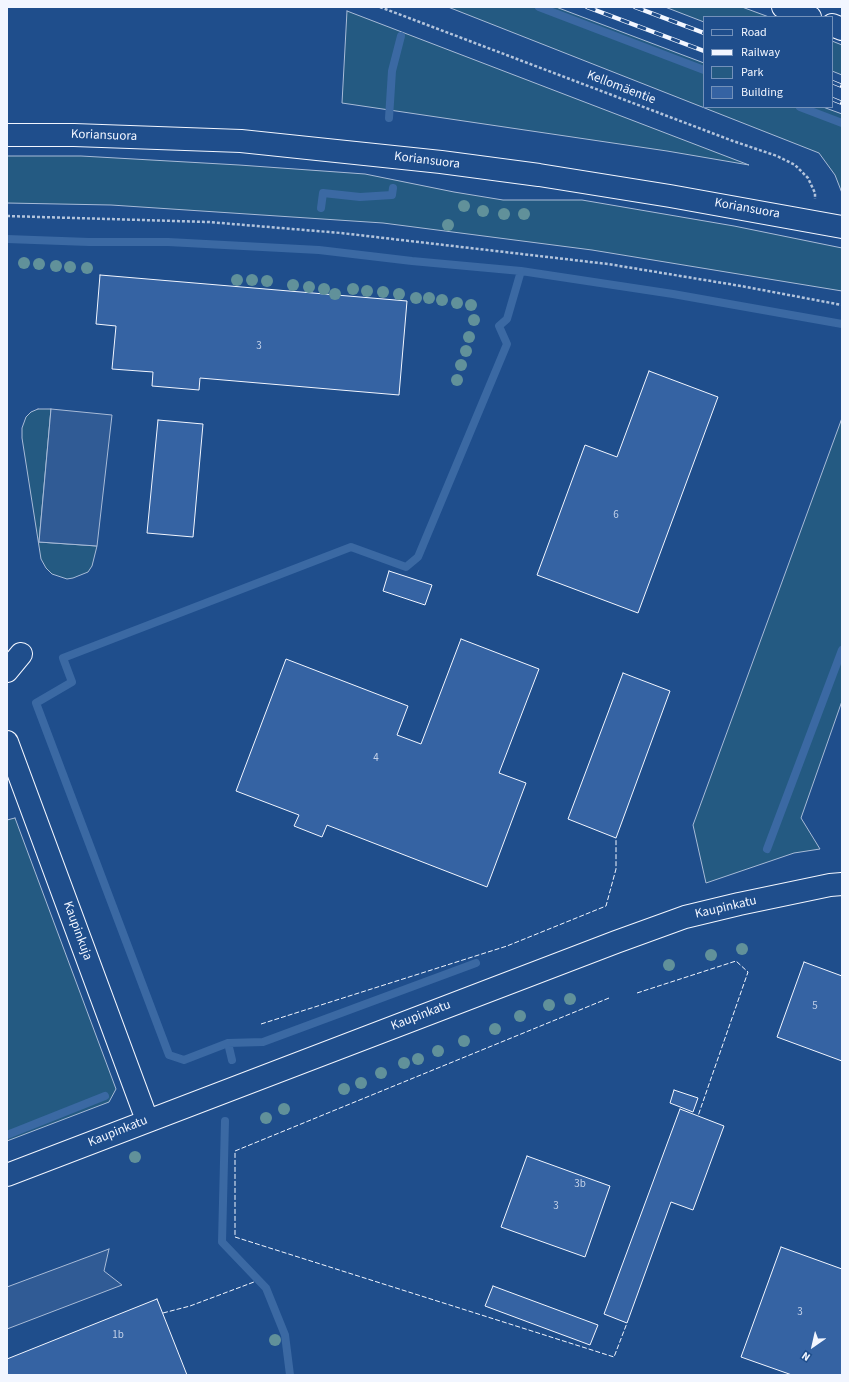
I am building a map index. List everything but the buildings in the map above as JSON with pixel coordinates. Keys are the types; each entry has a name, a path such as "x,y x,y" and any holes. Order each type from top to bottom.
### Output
{"street":[{"path":"783,7 807,16"},
{"name":"Koriansuora","path":"7,135 74,135 241,141 441,162 539,175 654,193 842,227"},
{"path":"7,671 20,654"},
{"name":"Kaupinkuja","path":"7,742 147,1120"},
{"name":"Kaupinkatu","path":"7,1175 147,1120 685,917 738,904 830,885 842,884"}],"path":[{"name":"Kellomäentie","path":"380,7 725,138 777,156 795,166 808,178 815,193 813,221"},
{"path":"7,216 209,222 349,234 608,264 741,286 842,305"}],"green space":[{"path":"448,7 556,7 703,63 703,107"},
{"path":"665,7 742,7 766,16 703,16 703,22"},
{"path":"347,11 749,165 667,151 342,103"},
{"path":"833,41 842,45 842,75 833,71"},
{"path":"705,108 826,108 842,114 842,193 835,175 819,153"},
{"path":"7,156 81,156 365,174 454,192 503,200 582,200 734,226 842,248 842,291 592,250 383,223 111,205 7,203"},
{"path":"38,409 51,409 39,542 97,546 92,566 88,572 73,578 67,579 52,574 46,568 41,559 22,438 22,428 26,417 31,412"},
{"path":"842,418 842,701 801,818 820,849 794,853 706,883 693,825"},
{"path":"15,818 116,1089 109,1102 7,1141 7,820"}],"shaded area":[{"path":"51,409 112,415 97,546 39,542"},
{"path":"109,1249 104,1271 122,1285 7,1329 7,1287"}],"waterway":[{"path":"539,7 703,70"},
{"path":"389,118 392,71 401,36"},
{"path":"803,108 842,123"},
{"path":"321,208 323,193 360,197 392,195 393,188"},
{"path":"7,239 89,242 168,242 319,250 412,261 521,271 507,319 499,326 507,344 418,557 406,567 351,547 63,658 72,682 36,703 169,1055 184,1060 228,1043 263,1042 476,963"},
{"path":"521,271 673,294 842,324"},
{"path":"767,849 842,650"},
{"path":"228,1043 232,1060"},
{"path":"7,1135 105,1096"},
{"path":"225,1121 222,1242 266,1288 285,1335 290,1375"}],"railway":[{"path":"587,7 703,51"},
{"path":"635,7 703,33"},
{"path":"833,82 842,86"},
{"path":"833,99 842,103"}],"fence":[{"path":"261,1024 507,946 606,906 616,869 616,838"},
{"path":"637,993 736,961 748,972 698,1116"},
{"path":"609,998 235,1151 235,1237 614,1357 627,1323"},
{"path":"163,1313 190,1306 254,1282"}]}
